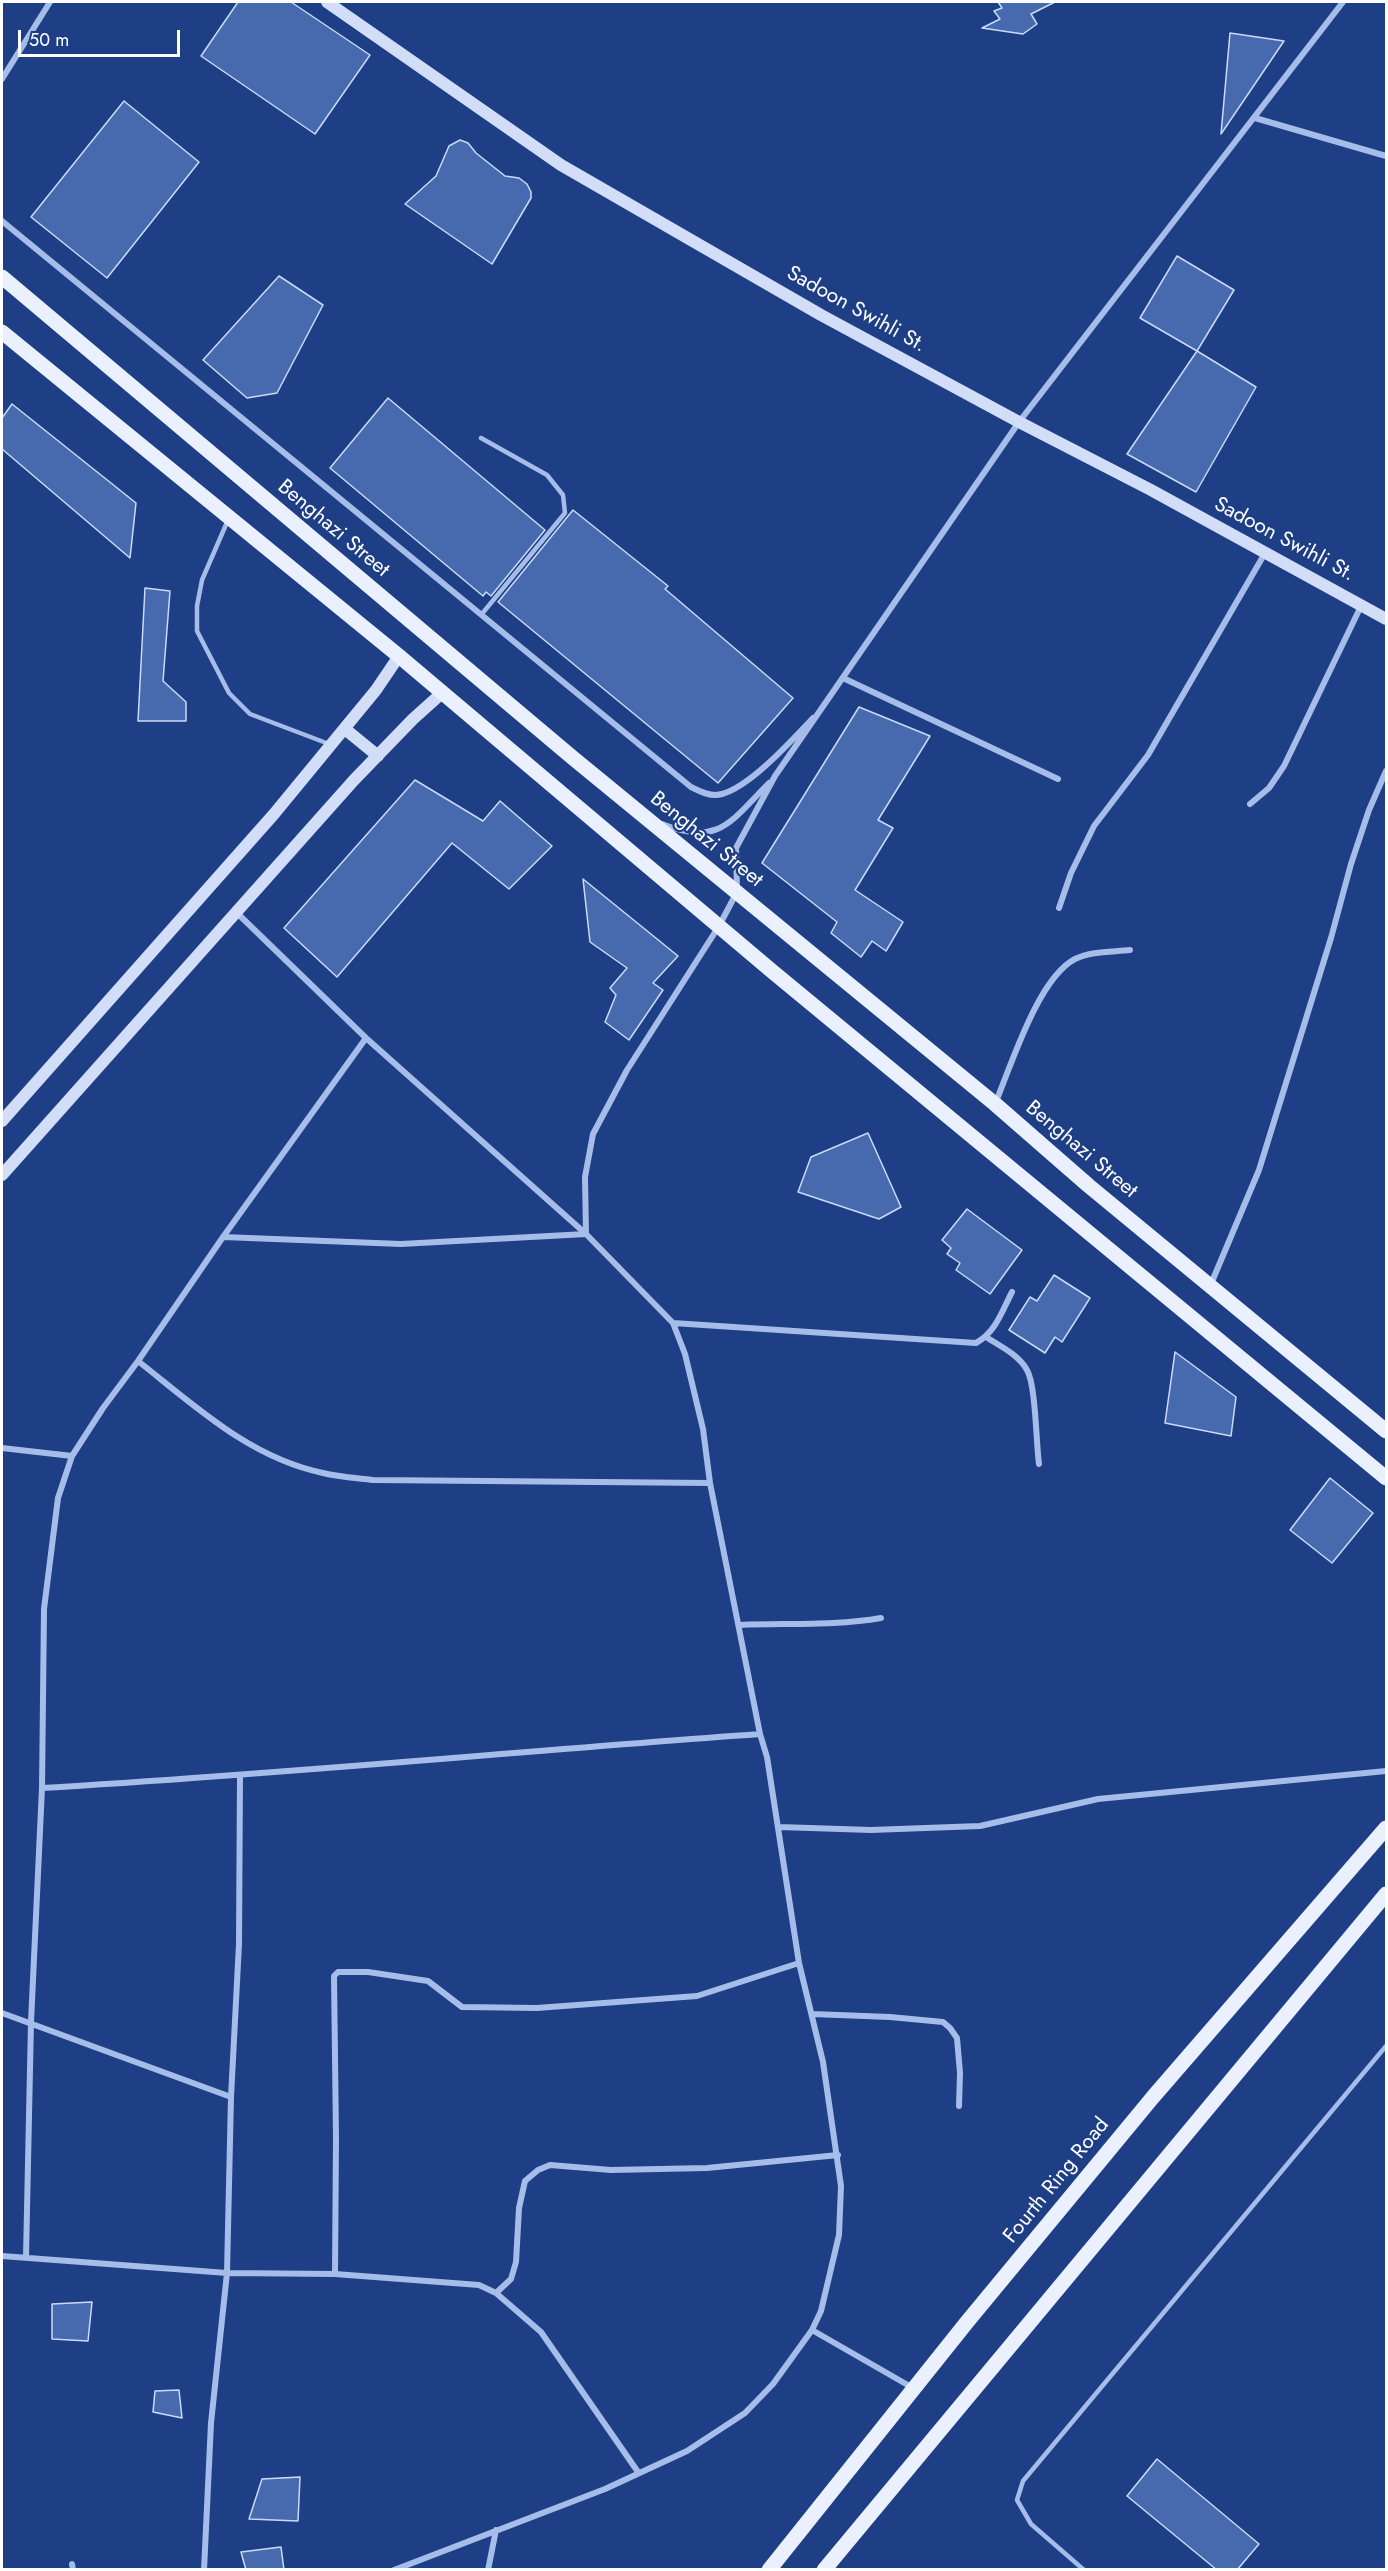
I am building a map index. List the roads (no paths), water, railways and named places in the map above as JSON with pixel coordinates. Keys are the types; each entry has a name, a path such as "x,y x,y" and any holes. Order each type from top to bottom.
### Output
{"main road":[{"name":"Sadoon Swihli St.","path":"327,2 561,165 821,315 1151,490 1386,619"},
{"name":"Benghazi Street","path":"2,277 644,816 995,1104 1089,1186 1386,1431"},
{"path":"2,332 399,656 719,926 1386,1478"},
{"path":"2,1119 221,875 345,729 399,656"},
{"path":"2,1175 378,756 442,693"},
{"path":"345,729 378,756"},
{"name":"Fourth Ring Road","path":"769,2570 967,2322 1153,2097 1386,1828"},
{"path":"824,2570 1386,1894"}],"street":[{"path":"2,79 50,2"},
{"path":"586,1234 585,1177 593,1134 627,1070 719,926 737,892 736,848 776,776 1019,422 1342,2"},
{"path":"1255,118 1386,156"},
{"path":"2,221 691,787 712,795 723,794 742,783 767,763 826,705"},
{"path":"1059,908 1071,873 1094,826 1148,755 1265,553"},
{"path":"1250,804 1269,788 1284,766 1362,604"},
{"path":"843,678 1058,779"},
{"path":"1210,1285 1259,1170 1331,938 1350,864 1386,771"},
{"path":"644,816 681,831 697,834 716,831 736,816 776,776"},
{"path":"236,912 366,1038 586,1234 673,1323 685,1354 703,1429 710,1483 760,1734 767,1756 799,1963 823,2062 841,2186 839,2235 829,2283 812,2330 773,2384 746,2413 687,2451 605,2489 394,2570"},
{"path":"995,1104 1031,1017 1043,994 1061,970 1075,959 1091,954 1130,950"},
{"path":"26,2257 31,2022 42,1788 44,1609 58,1498 72,1456 103,1408 366,1038"},
{"path":"223,1237 401,1244 586,1234"},
{"path":"673,1323 976,1343 986,1337 994,1327 1012,1292"},
{"path":"986,1337 1015,1356 1027,1369 1032,1385 1039,1464"},
{"path":"138,1361 223,1428 260,1451 322,1473 373,1480 710,1483"},
{"path":"2,1448 72,1456"},
{"path":"740,1625 851,1623 881,1618"},
{"path":"42,1788 240,1776 760,1734"},
{"path":"778,1827 871,1830 980,1826 1098,1799 1386,1771"},
{"path":"204,2570 212,2423 227,2273 231,2097 239,1944 240,1776"},
{"path":"334,2274 336,2138 334,1976 338,1972 368,1972 428,1981 462,2007 537,2008 697,1996 799,1963"},
{"path":"2,2013 231,2097"},
{"path":"812,2014 943,2022 957,2038 960,2073 959,2106"},
{"path":"496,2293 510,2279 516,2262 519,2208 525,2181 538,2170 550,2165 611,2170 707,2168 838,2155"},
{"path":"2,2256 227,2273 334,2274 479,2285 496,2293 541,2332 638,2472"},
{"path":"812,2330 902,2379 915,2389"},
{"path":"488,2570 496,2530"}],"lane":[{"path":"480,438 547,475 563,495 565,513 481,615"},
{"path":"229,519 202,580 197,606 197,631 229,693 250,714 331,745"},
{"path":"1084,2570 1031,2524 1017,2500 1023,2481 1386,2046"}]}
